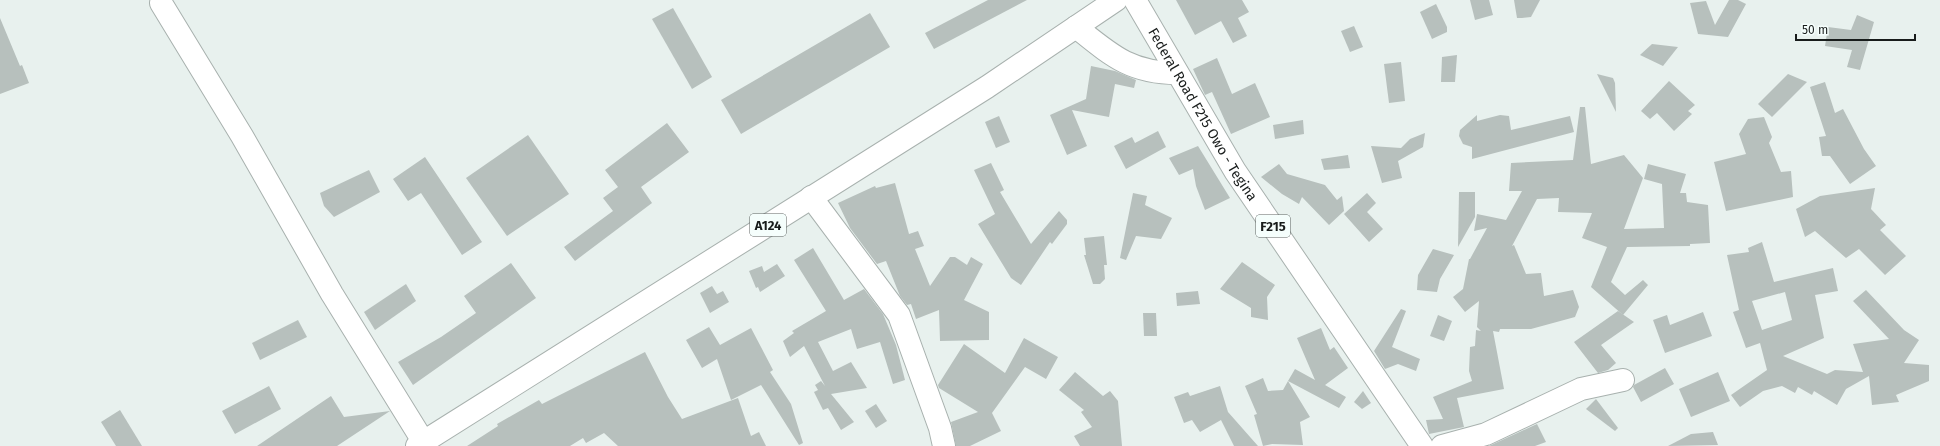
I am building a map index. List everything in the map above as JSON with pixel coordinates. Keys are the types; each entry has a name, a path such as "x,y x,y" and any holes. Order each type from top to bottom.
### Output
{"main road":[{"name":"A124","path":"422,444 980,91 1116,0"},
{"name":"Federal Road F215 Owo - Tegina","path":"1135,0 1236,171 1422,446"},
{"path":"161,3 242,136 332,294 422,444"},
{"path":"1076,27 1107,52 1131,66 1147,71 1177,73"},
{"path":"811,197 898,315 940,428 944,446"},
{"path":"1442,446 1486,434 1581,389 1623,380"}],"building":[{"path":"988,0 1027,0 934,49 925,33"},
{"path":"1176,0 1242,0 1249,12 1238,18 1247,36 1233,43 1221,21 1195,35"},
{"path":"1470,0 1489,0 1493,15 1475,20"},
{"path":"1514,0 1540,0 1531,17 1517,18"},
{"path":"1729,0 1738,0 1746,4 1728,37 1698,34 1690,3 1706,1 1715,25"},
{"path":"1436,4 1447,27 1447,32 1432,39 1420,12"},
{"path":"673,8 712,77 692,89 652,19"},
{"path":"870,13 890,47 741,134 721,100"},
{"path":"1857,15 1874,22 1860,70 1847,67 1852,50 1825,46 1828,27 1851,30"},
{"path":"0,18 20,66 22,65 29,83 0,94"},
{"path":"1354,26 1363,47 1350,52 1341,31"},
{"path":"1652,44 1678,47 1663,66 1640,55"},
{"path":"1457,55 1455,82 1441,82 1442,57"},
{"path":"1217,58 1232,94 1255,83 1270,117 1231,134 1212,92 1205,95 1193,69"},
{"path":"1401,62 1405,101 1389,103 1384,64"},
{"path":"1091,66 1115,71 1136,80 1134,88 1115,84 1109,117 1072,110 1087,146 1067,155 1050,115 1086,99"},
{"path":"1597,74 1613,78 1615,83 1616,112"},
{"path":"1788,74 1807,82 1772,117 1758,104"},
{"path":"1669,81 1695,105 1688,111 1692,114 1674,131 1657,113 1650,119 1641,111"},
{"path":"1825,82 1835,113 1843,109 1864,149 1876,166 1850,184 1830,156 1822,156 1819,137 1826,136 1810,87"},
{"path":"1580,107 1585,107 1591,164 1624,155 1643,178 1624,229 1664,228 1662,184 1644,179 1648,164 1686,174 1680,193 1686,193 1687,202 1708,205 1710,243 1690,244 1690,246 1627,247 1611,282 1625,295 1643,280 1648,285 1623,315 1591,287 1607,247 1582,238 1592,213 1558,212 1559,198 1537,199 1512,246 1514,245 1526,274 1541,273 1544,296 1573,290 1579,307 1575,317 1531,329 1500,329 1499,332 1493,331 1504,389 1457,398 1464,427 1429,434 1426,420 1443,419 1433,397 1472,381 1469,371 1470,347 1475,346 1476,330 1481,331 1477,327 1479,301 1465,312 1453,297 1463,289 1469,259 1487,228 1474,231 1477,214 1506,220 1522,191 1509,191 1511,163 1573,160"},
{"path":"1477,115 1477,121 1500,115 1509,116 1511,130 1570,116 1574,132 1472,159 1472,147 1463,144 1459,136 1460,130"},
{"path":"999,116 1010,142 996,148 985,122"},
{"path":"1764,117 1772,137 1769,143 1781,172 1791,171 1793,197 1726,211 1714,162 1746,154 1739,134 1748,119"},
{"path":"1303,120 1304,134 1275,139 1273,125"},
{"path":"667,123 689,152 641,187 652,203 575,261 564,247 613,211 603,198 618,187 605,170"},
{"path":"1158,131 1166,147 1126,169 1114,146 1132,137 1135,143"},
{"path":"1425,133 1423,147 1398,161 1402,178 1382,183 1371,146 1401,148 1410,139"},
{"path":"528,135 569,194 507,236 466,178"},
{"path":"1198,146 1230,198 1205,210 1196,186 1193,169 1179,175 1169,158"},
{"path":"1348,155 1350,168 1324,170 1321,159"},
{"path":"425,157 482,242 462,255 421,193 408,201 393,179"},
{"path":"991,163 1004,190 1000,192 1031,244 1059,211 1067,220 1067,224 1052,244 1050,242 1021,285 1011,278 978,224 995,214 974,170"},
{"path":"1279,164 1287,174 1325,185 1337,200 1342,196 1344,211 1329,225 1302,197 1299,204 1282,194 1261,177"},
{"path":"369,170 380,192 334,217 324,206 320,193"},
{"path":"895,183 909,234 918,231 924,246 915,249 930,286 950,257 955,257 967,265 971,257 983,264 964,300 989,312 989,340 940,341 939,310 916,319 911,304 907,305 900,296 886,261 877,264 850,228 838,203 875,186 876,188"},
{"path":"1875,188 1871,209 1886,225 1880,230 1906,256 1885,275 1859,249 1846,258 1815,231 1805,237 1796,209 1820,196"},
{"path":"1459,192 1475,192 1475,217 1458,247"},
{"path":"1133,193 1147,196 1145,205 1172,218 1161,239 1136,236 1126,260 1120,258"},
{"path":"1367,193 1376,203 1367,212 1383,229 1369,242 1344,214"},
{"path":"1104,236 1107,265 1104,265 1105,279 1100,284 1093,284 1084,255 1086,255 1084,238"},
{"path":"1762,242 1774,282 1833,268 1838,291 1815,295 1824,338 1783,356 1827,374 1835,370 1863,372 1853,344 1889,339 1853,301 1866,290 1904,330 1919,340 1904,363 1929,365 1929,381 1896,395 1899,402 1872,405 1869,376 1846,389 1837,405 1814,391 1812,395 1798,387 1795,393 1782,386 1763,391 1740,407 1731,395 1767,370 1760,343 1746,348 1733,312 1739,310 1727,255 1749,252 1748,248","holes":["1785,292 1792,320 1762,330 1752,301"]},
{"path":"813,248 844,300 864,289 883,314 896,345 905,380 893,384 880,342 857,349 851,329 818,342 833,371 851,362 867,388 831,394 854,422 841,430 828,408 823,410 814,392 818,390 815,385 821,381 825,386 804,346 790,357 783,341 794,333 792,331 826,311 794,260"},
{"path":"1433,249 1454,255 1440,279 1437,292 1417,290 1418,275"},
{"path":"1242,262 1275,285 1267,297 1268,320 1251,317 1251,308 1220,289"},
{"path":"511,263 536,298 413,385 398,362 441,337 476,313 464,296"},
{"path":"777,264 785,276 760,292 758,287 756,288 749,271 762,266 764,272"},
{"path":"406,284 416,301 375,330 364,312"},
{"path":"712,286 717,294 723,291 729,302 710,313 700,293"},
{"path":"1198,291 1200,304 1177,306 1176,293"},
{"path":"1401,309 1406,311 1392,347 1420,359 1416,371 1398,364 1385,369 1374,351"},
{"path":"1618,311 1634,322 1601,345 1616,363 1608,370 1598,373 1574,342"},
{"path":"1703,312 1712,336 1665,353 1653,320 1667,315 1670,325"},
{"path":"1143,313 1156,313 1157,336 1144,336"},
{"path":"1438,315 1452,321 1444,341 1430,336"},
{"path":"298,320 307,337 260,360 252,343"},
{"path":"709,327 720,345 751,328 773,370 770,372 791,404 803,443 799,445 761,385 731,400 717,359 702,368 686,340"},
{"path":"1321,328 1330,350 1334,347 1348,368 1325,385 1346,397 1339,408 1288,381 1295,369 1315,380 1297,338"},
{"path":"1024,338 1058,357 1046,379 1025,367 992,413 1001,431 970,446 956,446 951,422 978,412 939,388 938,385 964,344 1005,373"},
{"path":"645,352 668,397 682,419 738,398 751,436 759,432 766,446 618,446 604,433 586,443 583,438 570,446 467,446 498,426 497,424 539,400 542,404"},
{"path":"1665,368 1674,384 1641,402 1633,387 1634,385"},
{"path":"1075,372 1103,396 1110,391 1118,401 1122,446 1080,446 1074,436 1092,427 1081,412 1084,410 1059,390"},
{"path":"1718,372 1730,401 1691,417 1679,389"},
{"path":"1263,378 1268,391 1283,390 1288,381 1310,417 1300,422 1303,445 1272,444 1263,446 1254,415 1257,414 1245,386"},
{"path":"269,386 281,409 235,434 222,411"},
{"path":"1220,386 1228,412 1258,446 1234,446 1221,420 1200,432 1192,420 1184,423 1174,397 1188,392 1190,396"},
{"path":"1363,391 1371,403 1362,409 1354,402"},
{"path":"331,396 344,417 390,411 337,446 257,446"},
{"path":"1596,399 1618,428 1615,431 1586,409"},
{"path":"876,404 887,421 876,428 865,411"},
{"path":"120,410 142,446 116,446 101,422"},
{"path":"1537,424 1546,442 1535,446 1489,446"},
{"path":"1713,432 1718,445 1668,446 1691,434"}]}
